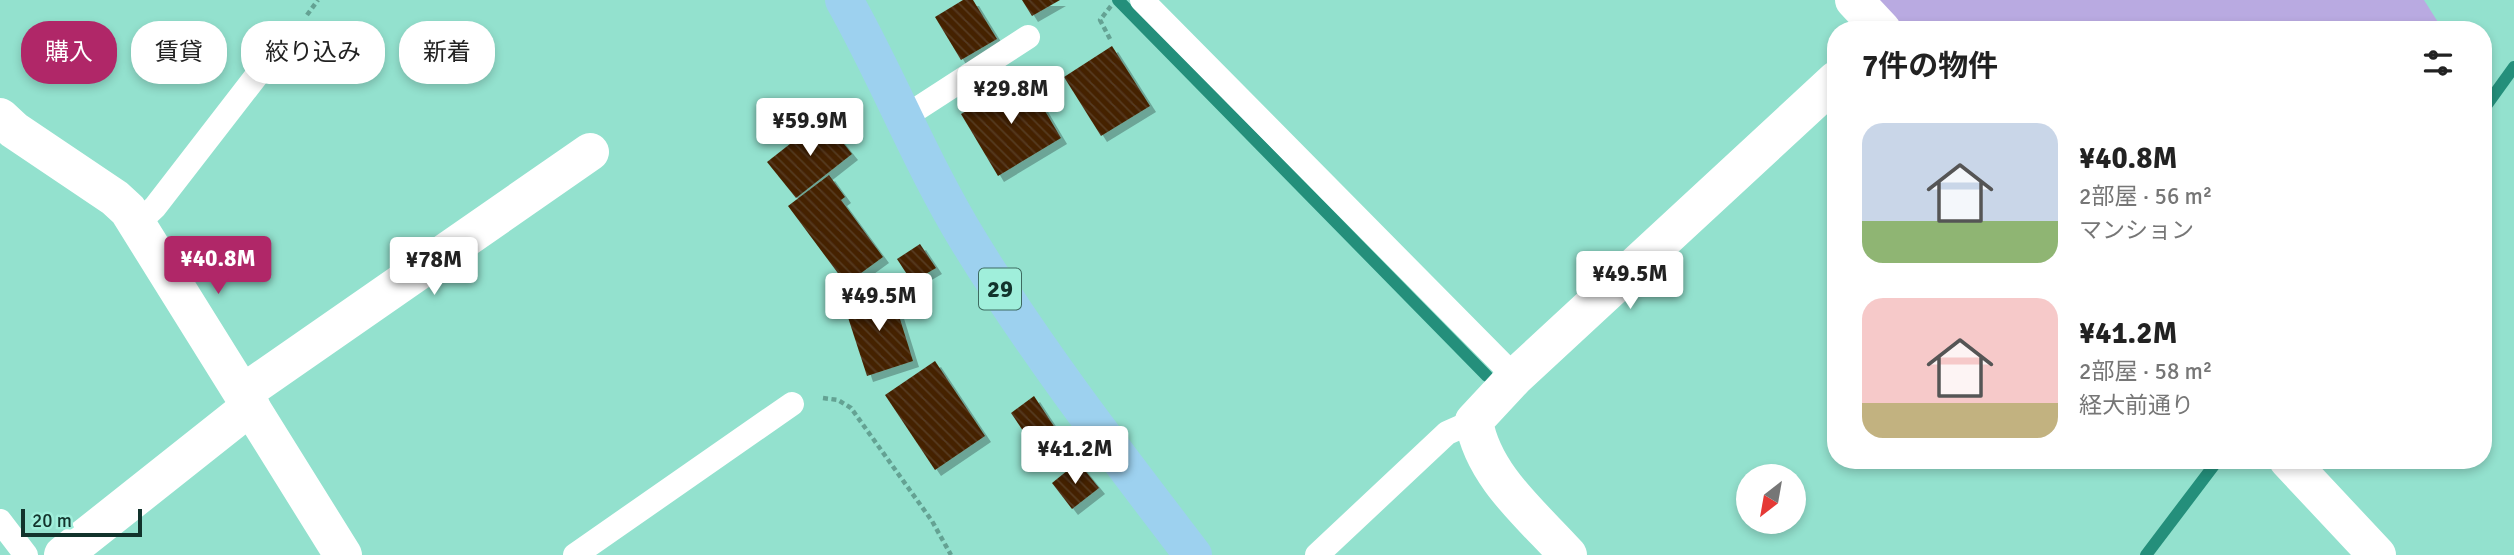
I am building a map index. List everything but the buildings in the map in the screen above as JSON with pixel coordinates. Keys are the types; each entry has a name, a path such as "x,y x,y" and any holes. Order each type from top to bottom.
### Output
{"main road":[{"name":"29","path":"844,0 967,239 1020,320 1193,555"}],"street":[{"path":"1854,0 1874,21"},
{"path":"1568,555 1494,473 1477,441 1474,421 1515,377 1827,88"},
{"path":"0,117 14,130 128,209 343,555"},
{"path":"63,555 247,400 590,152"},
{"path":"2296,469 2377,555"}],"lane":[{"path":"1142,0 1515,377"},
{"path":"903,118 1028,37"},
{"path":"138,223 155,207 250,84"},
{"path":"575,555 792,404"},
{"path":"1317,555 1447,433 1474,421"},
{"path":"0,521 26,555"}],"path":[{"path":"1110,39 1100,20 1111,6"},
{"path":"792,404 816,396 838,400 851,408 932,521 951,555"}],"shaded area":[{"path":"1878,0 2424,0 2437,21 1898,21"}],"waterway":[{"path":"1118,0 1487,376"},
{"path":"2492,98 2514,67"},
{"path":"2146,555 2211,469"}]}
